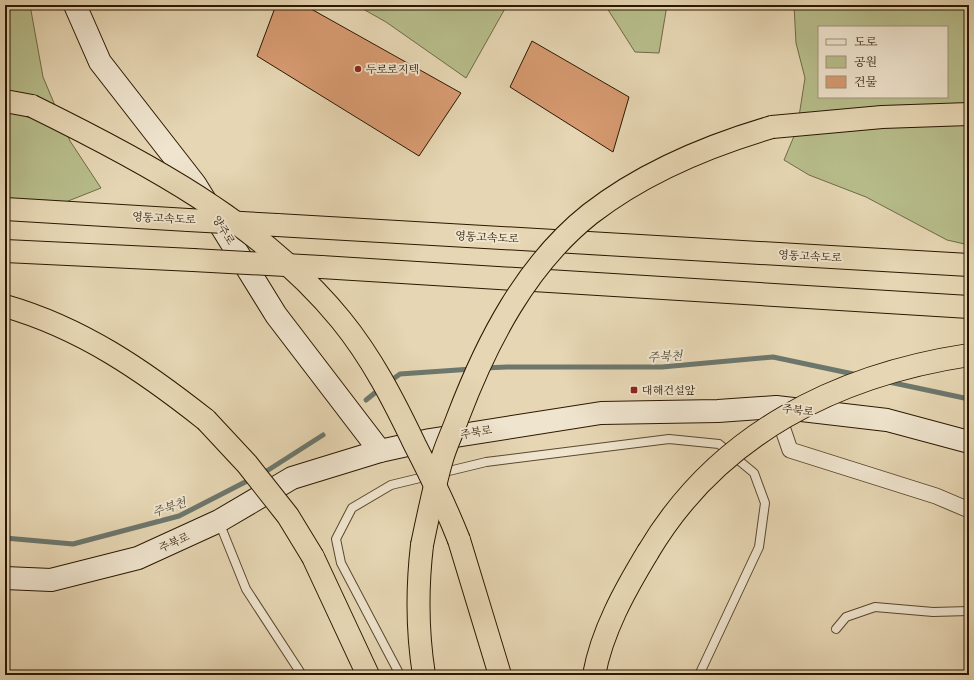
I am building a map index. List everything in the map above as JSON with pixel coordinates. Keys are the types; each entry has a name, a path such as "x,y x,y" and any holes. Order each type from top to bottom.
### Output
{"highway":[{"path":"5,100 32,106 114,148 171,180 268,247 304,278 342,320 370,359 412,438 458,540 500,675"},
{"path":"424,675 418,617 418,582 422,545 442,458 465,398 484,356 508,310 543,260 590,214 645,178 700,151 736,138 772,127 882,117 969,114"},
{"name":"영동고속도로","path":"5,209 969,265"},
{"path":"5,252 321,267 969,307"},
{"path":"5,306 30,313 84,336 132,365 206,420 247,464 288,516 312,557 368,675"},
{"path":"594,675 609,625 630,581 668,520 716,468 747,441 813,400 849,386 913,366 969,355"}],"street":[{"name":"양주로","path":"75,5 100,62 195,184 276,315 380,451"},
{"name":"주북로","path":"5,578 51,580 138,558 219,521 292,478 380,451 430,440 601,413 718,411 776,407 887,420 969,442"},
{"path":"776,407 790,450 936,496 969,510"}],"lane":[{"path":"400,675 340,563 336,539 352,508 391,485 486,462 669,439 719,444 754,473 765,503 760,547 699,675"},
{"path":"219,521 246,589 302,675"},
{"path":"836,629 846,617 875,607 933,612 969,611"}],"green space":[{"path":"5,5 30,5 43,77 70,141 101,188 58,205 5,198"},
{"path":"356,5 507,5 466,78 386,22"},
{"path":"605,5 667,5 659,53 635,52"},
{"path":"794,5 969,5 969,245 947,240 866,197 809,175 784,160 797,129 805,78 796,43"}],"building":[{"path":"276,5 304,5 461,93 419,156 257,56"},
{"path":"532,41 629,97 613,152 510,87"}],"waterway":[{"name":"주북천","path":"484,368 662,367 773,357 858,375"},
{"name":"주북천","path":"389,382 400,374 472,369"},
{"name":"주북천","path":"889,382 969,399"},
{"name":"주북천","path":"366,400 381,388"},
{"name":"주북천","path":"262,474 323,435"},
{"name":"주북천","path":"5,538 73,544 179,516 253,478"}],"place":[{"name":"두로로지텍","path":"358,69"},
{"name":"대해건설앞","path":"634,390"}]}
